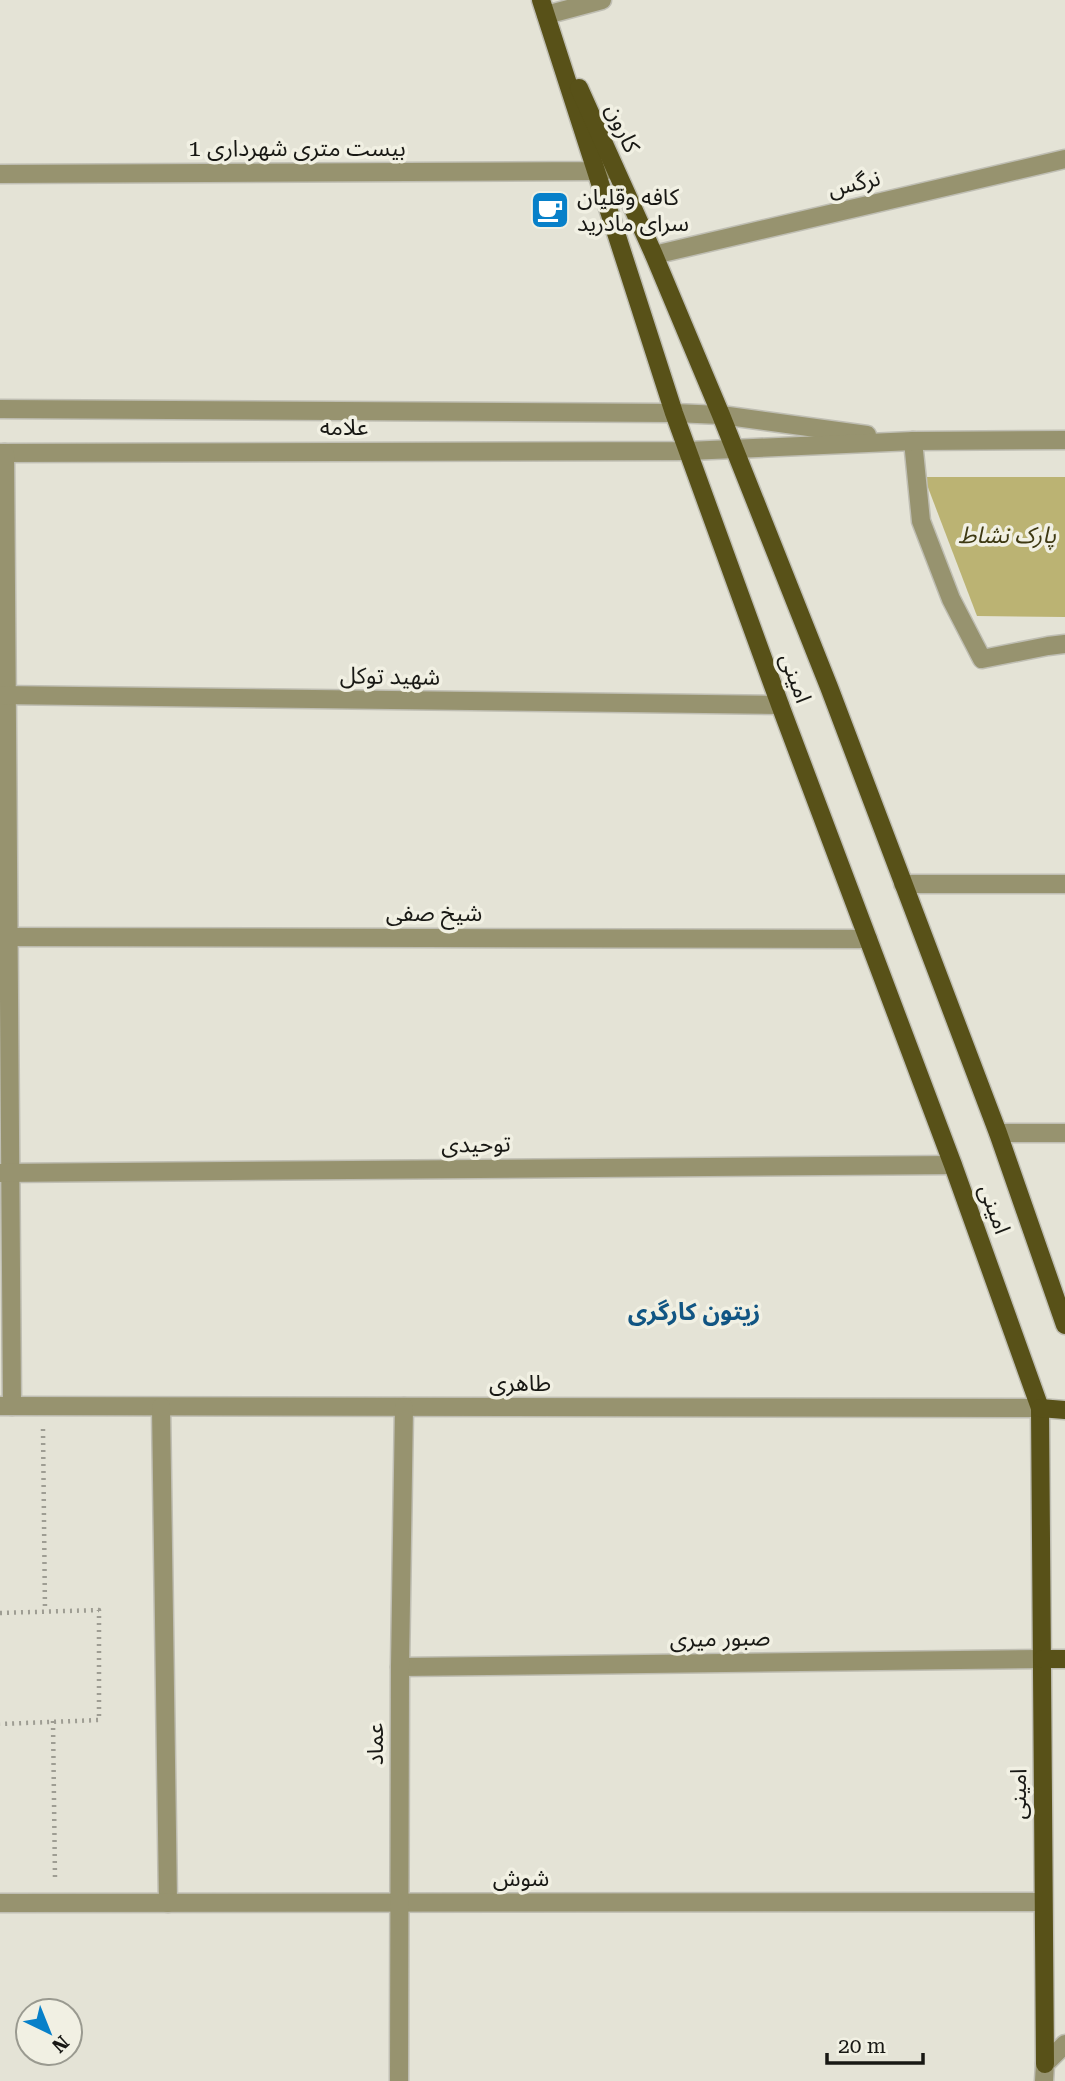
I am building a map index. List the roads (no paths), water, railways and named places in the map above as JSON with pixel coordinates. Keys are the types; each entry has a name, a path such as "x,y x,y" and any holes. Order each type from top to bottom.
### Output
{"main road":[{"name":"کارون","path":"543,7 721,415"},
{"name":"کارون","path":"543,7 674,413"},
{"name":"امینی","path":"674,413 780,705 953,1165 1040,1408 1044,2073"},
{"name":"امینی","path":"721,415 998,1133 1065,1325"},
{"path":"1040,1408 1065,1410"},
{"path":"1042,1659 1065,1659"}],"street":[{"path":"543,7 602,0"},
{"name":"نرگس","path":"653,255 1065,159"},
{"name":"بیست متری شهرداری 1","path":"0,174 615,169"},
{"name":"علامه","path":"0,409 674,413 721,415 913,441"},
{"path":"1065,440 913,441 921,521 951,599 982,659 1065,645"},
{"name":"علامه","path":"3,453 688,451 913,441"},
{"path":"3,453 6,1406"},
{"name":"شهید توکل","path":"3,695 780,705"},
{"path":"903,884 1065,884"},
{"name":"شیخ صفی","path":"4,937 868,939"},
{"path":"998,1133 1065,1133"},
{"name":"توحیدی","path":"5,1173 953,1165"},
{"name":"طاهری","path":"6,1406 1040,1408"},
{"path":"161,1407 168,1903"},
{"name":"عماد","path":"399,2081 404,1407"},
{"name":"صبور میری","path":"400,1667 1042,1659"},
{"name":"شوش","path":"0,1903 1043,1902"},
{"path":"1044,2073 1065,2044"}],"place":[{"name":"کافه وقلیان سرای مادرید","path":"550,210"}],"district":[{"name":"زیتون کارگری","path":"694,1312"}],"park label":[{"name":"پارک نشاط","path":"1007,535"}]}
